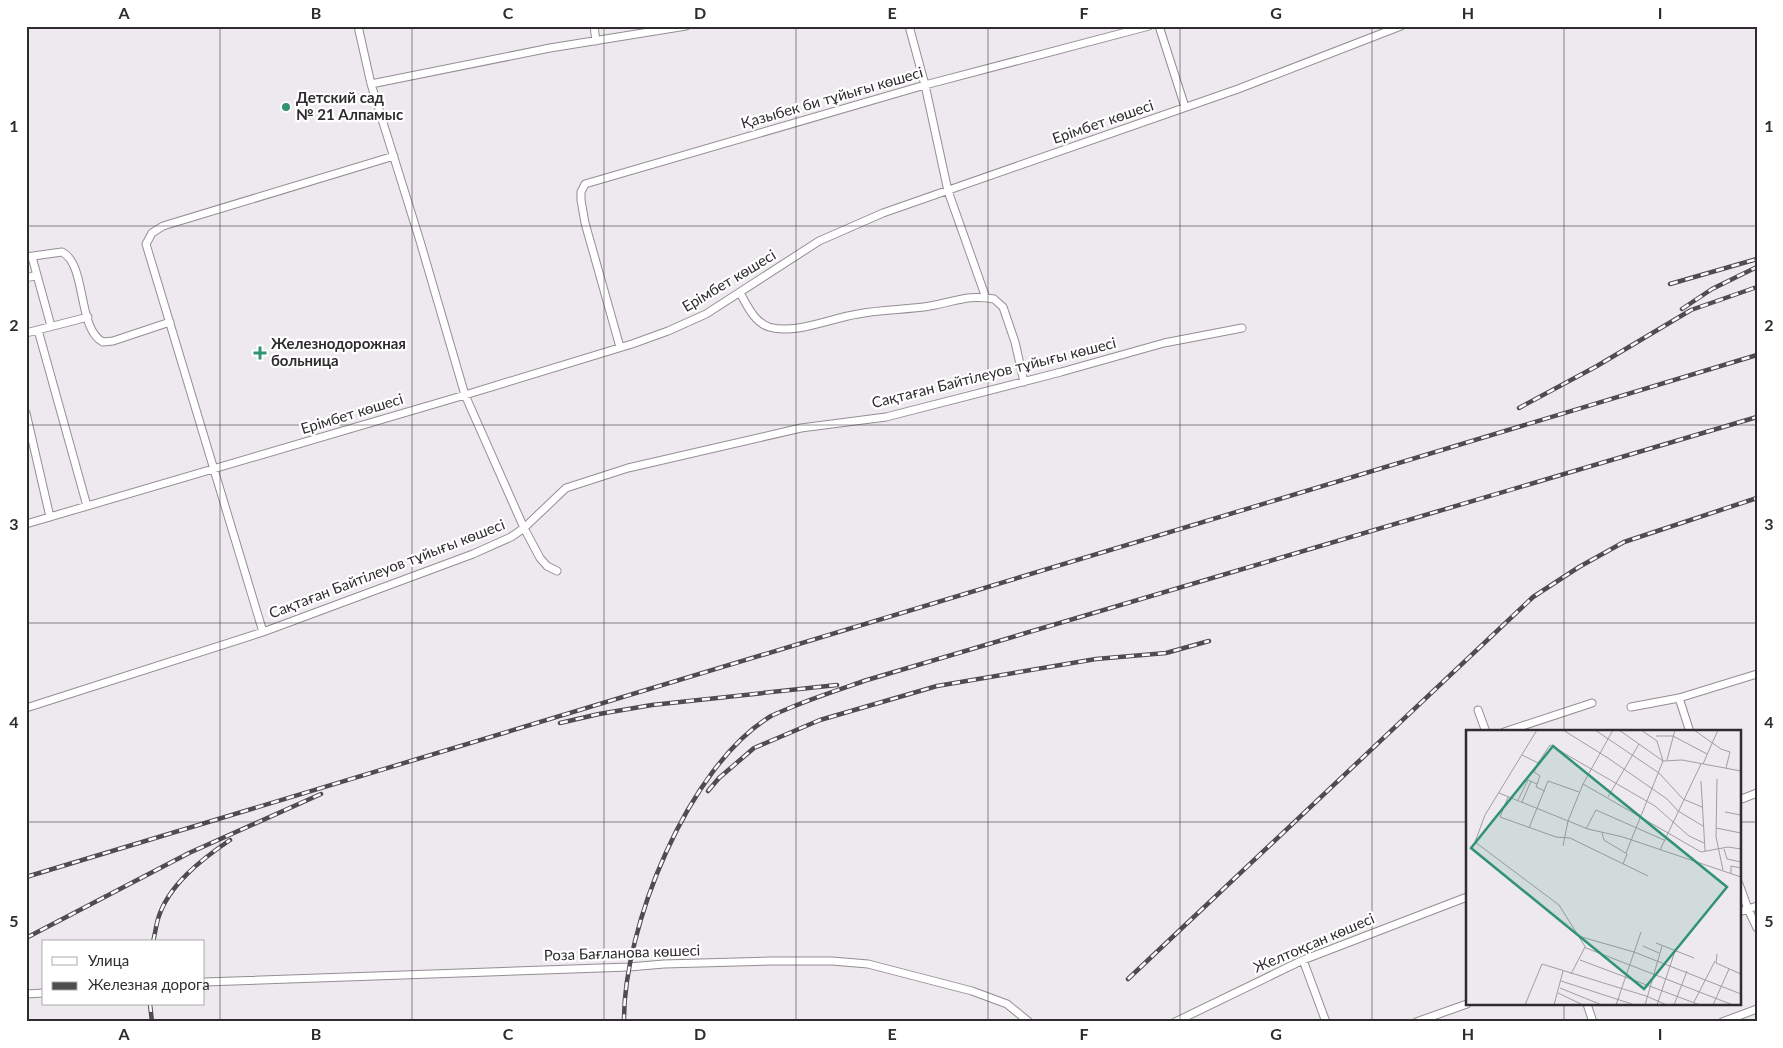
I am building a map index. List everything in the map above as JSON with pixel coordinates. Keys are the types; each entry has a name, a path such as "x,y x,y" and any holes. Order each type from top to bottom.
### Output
{"street":[{"path":"358,26 371,84 465,395 524,528 540,558 547,566 557,571"},
{"path":"594,26 596,41"},
{"path":"371,84 550,48 686,26"},
{"path":"909,26 925,85 948,190 986,298"},
{"name":"Қазыбек би тұйығы көшесі","path":"620,347 580,200 585,184 925,85 1149,26"},
{"path":"1158,26 1185,107"},
{"name":"Ерімбет көшесі","path":"26,524 465,395 668,331 706,314 819,241 883,213 1238,89 1401,26"},
{"path":"262,632 146,244 152,233 163,226 394,156"},
{"path":"51,326 37,275 29,257 62,252 70,258 74,267 90,326 96,336 103,342 113,341 170,322"},
{"path":"26,278 37,275"},
{"path":"740,293 757,319 767,326 785,330 858,314 931,306 964,298 994,299 1002,307 1015,342 1024,382"},
{"path":"26,333 88,317"},
{"name":"Сақтаған Байтілеуов тұйығы көшесі","path":"26,708 262,632 473,554 511,537 524,528 566,488 628,468 801,428 886,417 1024,382 1164,343 1242,328"},
{"path":"38,330 87,506"},
{"path":"26,413 50,517"},
{"path":"1631,707 1679,698 1757,674"},
{"path":"1679,698 1689,730"},
{"path":"1510,730 1592,702"},
{"path":"1478,710 1485,730"},
{"path":"1740,800 1757,793"},
{"path":"1740,887 1757,928"},
{"name":"Желтоқсан көшесі","path":"1175,1022 1303,960 1466,897"},
{"path":"1740,912 1757,906"},
{"path":"1303,960 1326,1022"},
{"name":"Роза Бағланова көшесі","path":"205,982 629,967 664,964 832,961 868,964 972,991 1007,1004 1029,1022"},
{"path":"26,994 42,993"},
{"path":"1416,1022 1466,1004"},
{"path":"1588,1006 1593,1022"},
{"path":"1722,1022 1757,1009"}],"railway":[{"path":"1670,284 1757,259"},
{"path":"1682,309 1712,289 1757,267"},
{"path":"1519,408 1597,366 1691,310 1757,287"},
{"path":"26,877 1757,355"},
{"path":"624,1022 627,984 635,942 648,897 666,852 688,810 713,772 741,740 771,716 867,680 1757,417"},
{"path":"1128,979 1533,597 1579,567 1624,542 1757,498"},
{"path":"708,791 719,778 754,748 820,720 937,686 1096,659 1166,653 1209,641"},
{"path":"560,723 652,705 837,685"},
{"path":"26,938 189,853 321,794"},
{"path":"153,940 163,907 178,884 198,864 230,840"},
{"path":"150,1006 152,1022"}],"place":[{"name":"Детский сад № 21 Алпамыс","path":"286,107"},
{"name":"Железнодорожная больница","path":"260,353"}]}
